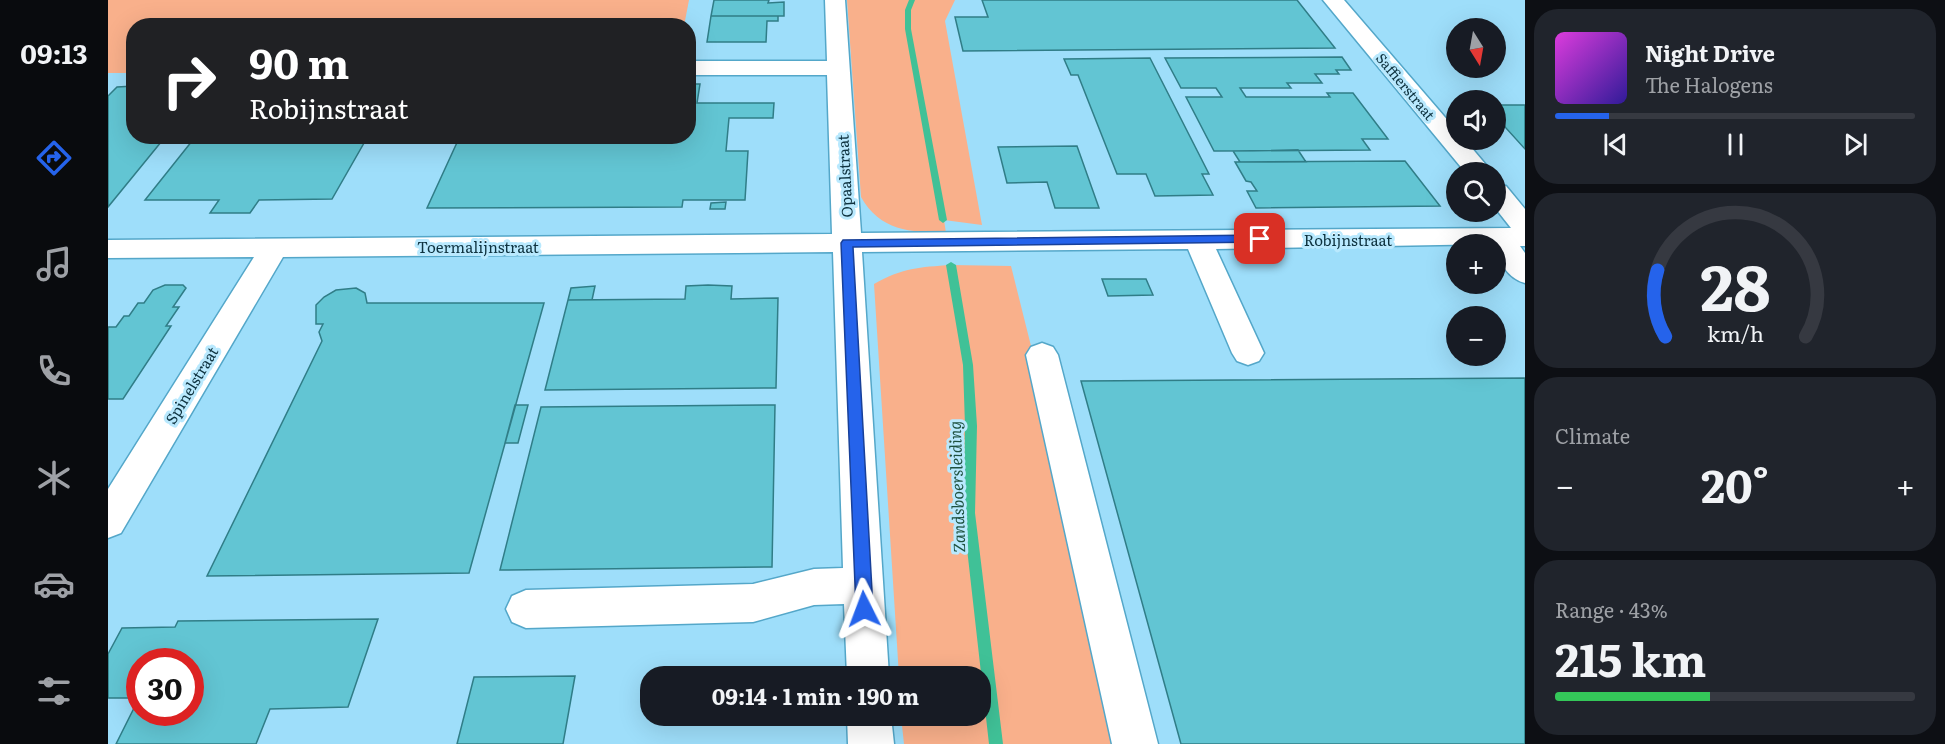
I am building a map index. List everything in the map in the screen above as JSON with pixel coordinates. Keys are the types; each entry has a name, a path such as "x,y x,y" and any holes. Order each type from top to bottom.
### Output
{"street":[{"name":"Opaalstraat","path":"835,0 867,666"},
{"name":"Saffierstraat","path":"1333,0 1471,162"},
{"path":"696,68 838,68"},
{"path":"1506,204 1525,227"},
{"path":"1511,237 1525,273"},
{"name":"Robijnstraat","path":"847,243 1511,237"},
{"path":"1198,240 1248,353"},
{"name":"Toermalijnstraat","path":"108,249 847,243"},
{"name":"Spinelstraat","path":"108,522 274,248"},
{"path":"1042,355 1135,744"},
{"path":"526,609 753,603 814,588 863,586"},
{"path":"870,726 871,744"}],"shaded area":[{"path":"108,0 689,0 686,18 126,18 126,73 108,73"},
{"path":"847,0 955,0 945,21 982,225 944,220 946,233 908,230 877,217 861,197"},
{"path":"1011,266 1031,346 1116,744 904,744 902,726 991,726 991,666 898,666 874,284 911,269"}],"building":[{"path":"714,0 784,2 784,16 711,16"},
{"path":"982,0 1297,0 1335,48 963,51 955,17 988,17"},
{"path":"711,16 778,16 778,21 767,21 766,42 707,42"},
{"path":"1342,57 1351,70 1336,70 1339,74 1315,74 1322,83 1287,83 1291,88 1240,88 1246,97 1330,97 1327,93 1353,93 1388,139 1362,139 1370,150 1214,151 1186,97 1222,97 1216,88 1181,88 1165,58"},
{"path":"1150,58 1209,174 1202,174 1213,195 1155,196 1146,174 1117,174 1078,75 1071,75 1064,59"},
{"path":"696,84 700,84 697,103 774,103 773,118 729,118 726,151 748,151 745,200 683,200 682,207 427,208 456,144 696,144"},
{"path":"126,86 126,144 159,144 108,207 108,96 117,87"},
{"path":"1506,105 1525,105 1525,149 1506,128"},
{"path":"190,144 363,144 332,199 259,200 250,213 210,213 219,200 145,200"},
{"path":"1077,146 1099,208 1055,208 1047,182 1007,183 998,147"},
{"path":"1298,150 1306,162 1240,162 1233,151"},
{"path":"1405,161 1440,206 1256,208 1247,191 1257,191 1251,182 1246,181 1235,162"},
{"path":"726,202 725,209 710,209 711,203"},
{"path":"1102,279 1146,279 1153,295 1108,296"},
{"path":"165,285 183,285 186,288 173,307 179,307 166,326 171,326 123,399 108,399 108,327 116,327 124,316 129,316 138,303 144,303 153,290"},
{"path":"595,286 592,300 568,300 571,288"},
{"path":"686,286 732,286 731,299 778,298 776,388 545,390 568,300 685,299"},
{"path":"356,288 365,293 367,303 544,303 469,573 207,576 322,341 319,332 323,324 316,324 316,305 336,290"},
{"path":"1525,378 1525,744 1181,744 1081,381"},
{"path":"515,405 528,405 518,443 505,443"},
{"path":"775,405 772,567 500,570 541,407"},
{"path":"378,619 348,707 270,709 256,744 116,744 126,724 126,726 204,726 204,648 126,648 126,698 108,698 108,654 122,628 175,627 178,621"},
{"path":"575,676 563,744 457,744 474,677"}],"waterway":[{"name":"Zandsboersleiding","path":"912,0 908,10 908,29 943,220"},
{"name":"Zandsboersleiding","path":"951,265 968,365 971,426 969,513 996,744"}],"route":[{"path":"864,609 847,243 1260,239"}]}
